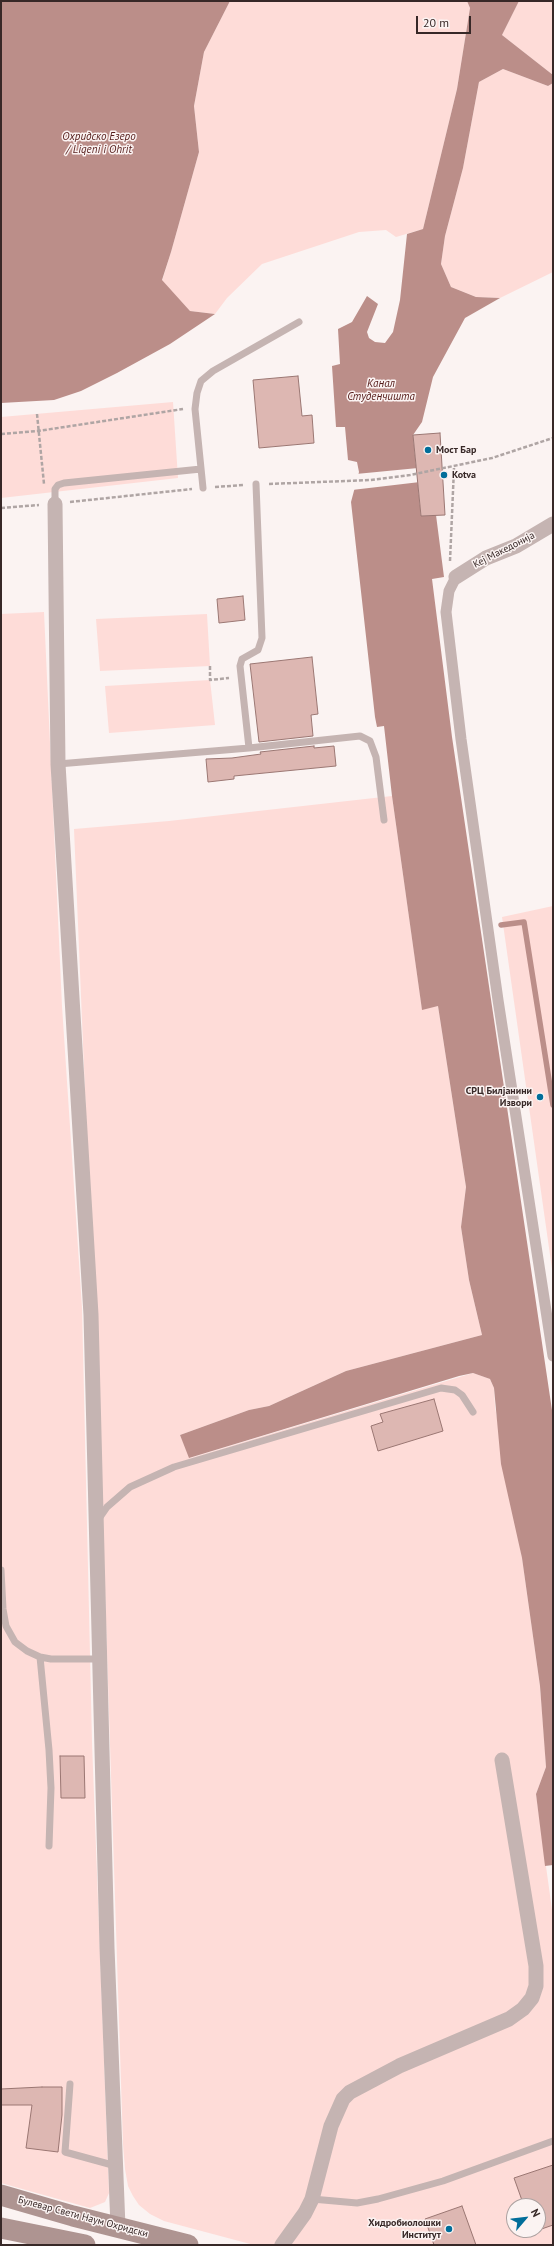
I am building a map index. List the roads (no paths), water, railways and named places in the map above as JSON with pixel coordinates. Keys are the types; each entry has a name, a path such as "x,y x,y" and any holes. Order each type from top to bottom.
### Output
{"main road":[{"name":"Булевар Свети Наум Охридски","path":"1,2195 73,2216 188,2245"},
{"path":"1,2228 85,2245"}],"street":[{"path":"50,504 58,764 91,1315 98,1659 118,2227"},
{"name":"Кеј Македонија","path":"456,577 486,558 516,546 553,524"},
{"path":"456,577 449,591 446,612 461,740 498,1000 553,1356"},
{"path":"282,2245 305,2213 312,2199 331,2126 343,2099 350,2092 399,2066 509,2019 523,2009 532,1998 536,1986 536,1966 502,1760"}],"lane":[{"path":"203,488 195,409 197,393 201,381 213,371 299,322"},
{"path":"50,504 55,489 58,485 64,483 201,469"},
{"path":"249,748 241,678 241,662 245,657 258,650 262,638 256,484"},
{"path":"58,764 249,748 353,735 365,737 370,741 376,757 384,820"},
{"path":"95,1525 106,1507 117,1496 147,1478 174,1467 442,1388 455,1390 462,1395 473,1412"},
{"path":"1,1570 3,1609 6,1626 15,1642 27,1651 52,1659 98,1659"},
{"path":"40,1656 51,1788 49,1846"},
{"path":"70,2084 65,2152 116,2166"},
{"path":"312,2199 357,2203 378,2199 443,2181 553,2141"}],"water":[{"name":"Охридско Езеро / Liqeni i Ohrit","path":"1,1 230,1 204,52 194,106 199,152 162,280 190,311 215,314 170,344 117,373 81,391 54,400 1,403"},
{"name":"Канал Студенчишта","path":"467,1 519,1 502,35 553,75 553,83 548,86 503,69 479,82 463,168 445,236 441,264 451,287 476,297 500,298 465,318 433,377 422,422 413,435 421,516 436,515 444,577 432,579 452,737 553,1417 553,1865 545,1866 536,1794 546,1767 540,1686 522,1558 501,1464 494,1388 490,1379 473,1373 459,1376 189,1458 180,1435 249,1410 269,1406 346,1371 482,1335 469,1280 461,1227 466,1187 438,1006 422,1010 392,796 384,726 377,727 375,717 351,502 359,472 357,462 348,460 345,427 336,427 332,366 340,364 338,329 352,322 367,296 378,304 367,332 369,338 375,342 385,343 393,332 400,300 407,234 423,229 457,89 470,8"}],"waterway":[{"path":"501,925 524,922 553,1105"}],"place":[{"name":"Мост Бар","path":"428,450"},
{"name":"Kotva","path":"444,475"},
{"name":"СРЦ Билјанини Извори","path":"540,1097"},
{"name":"Хидробиолошки Институт","path":"449,2229"}]}
